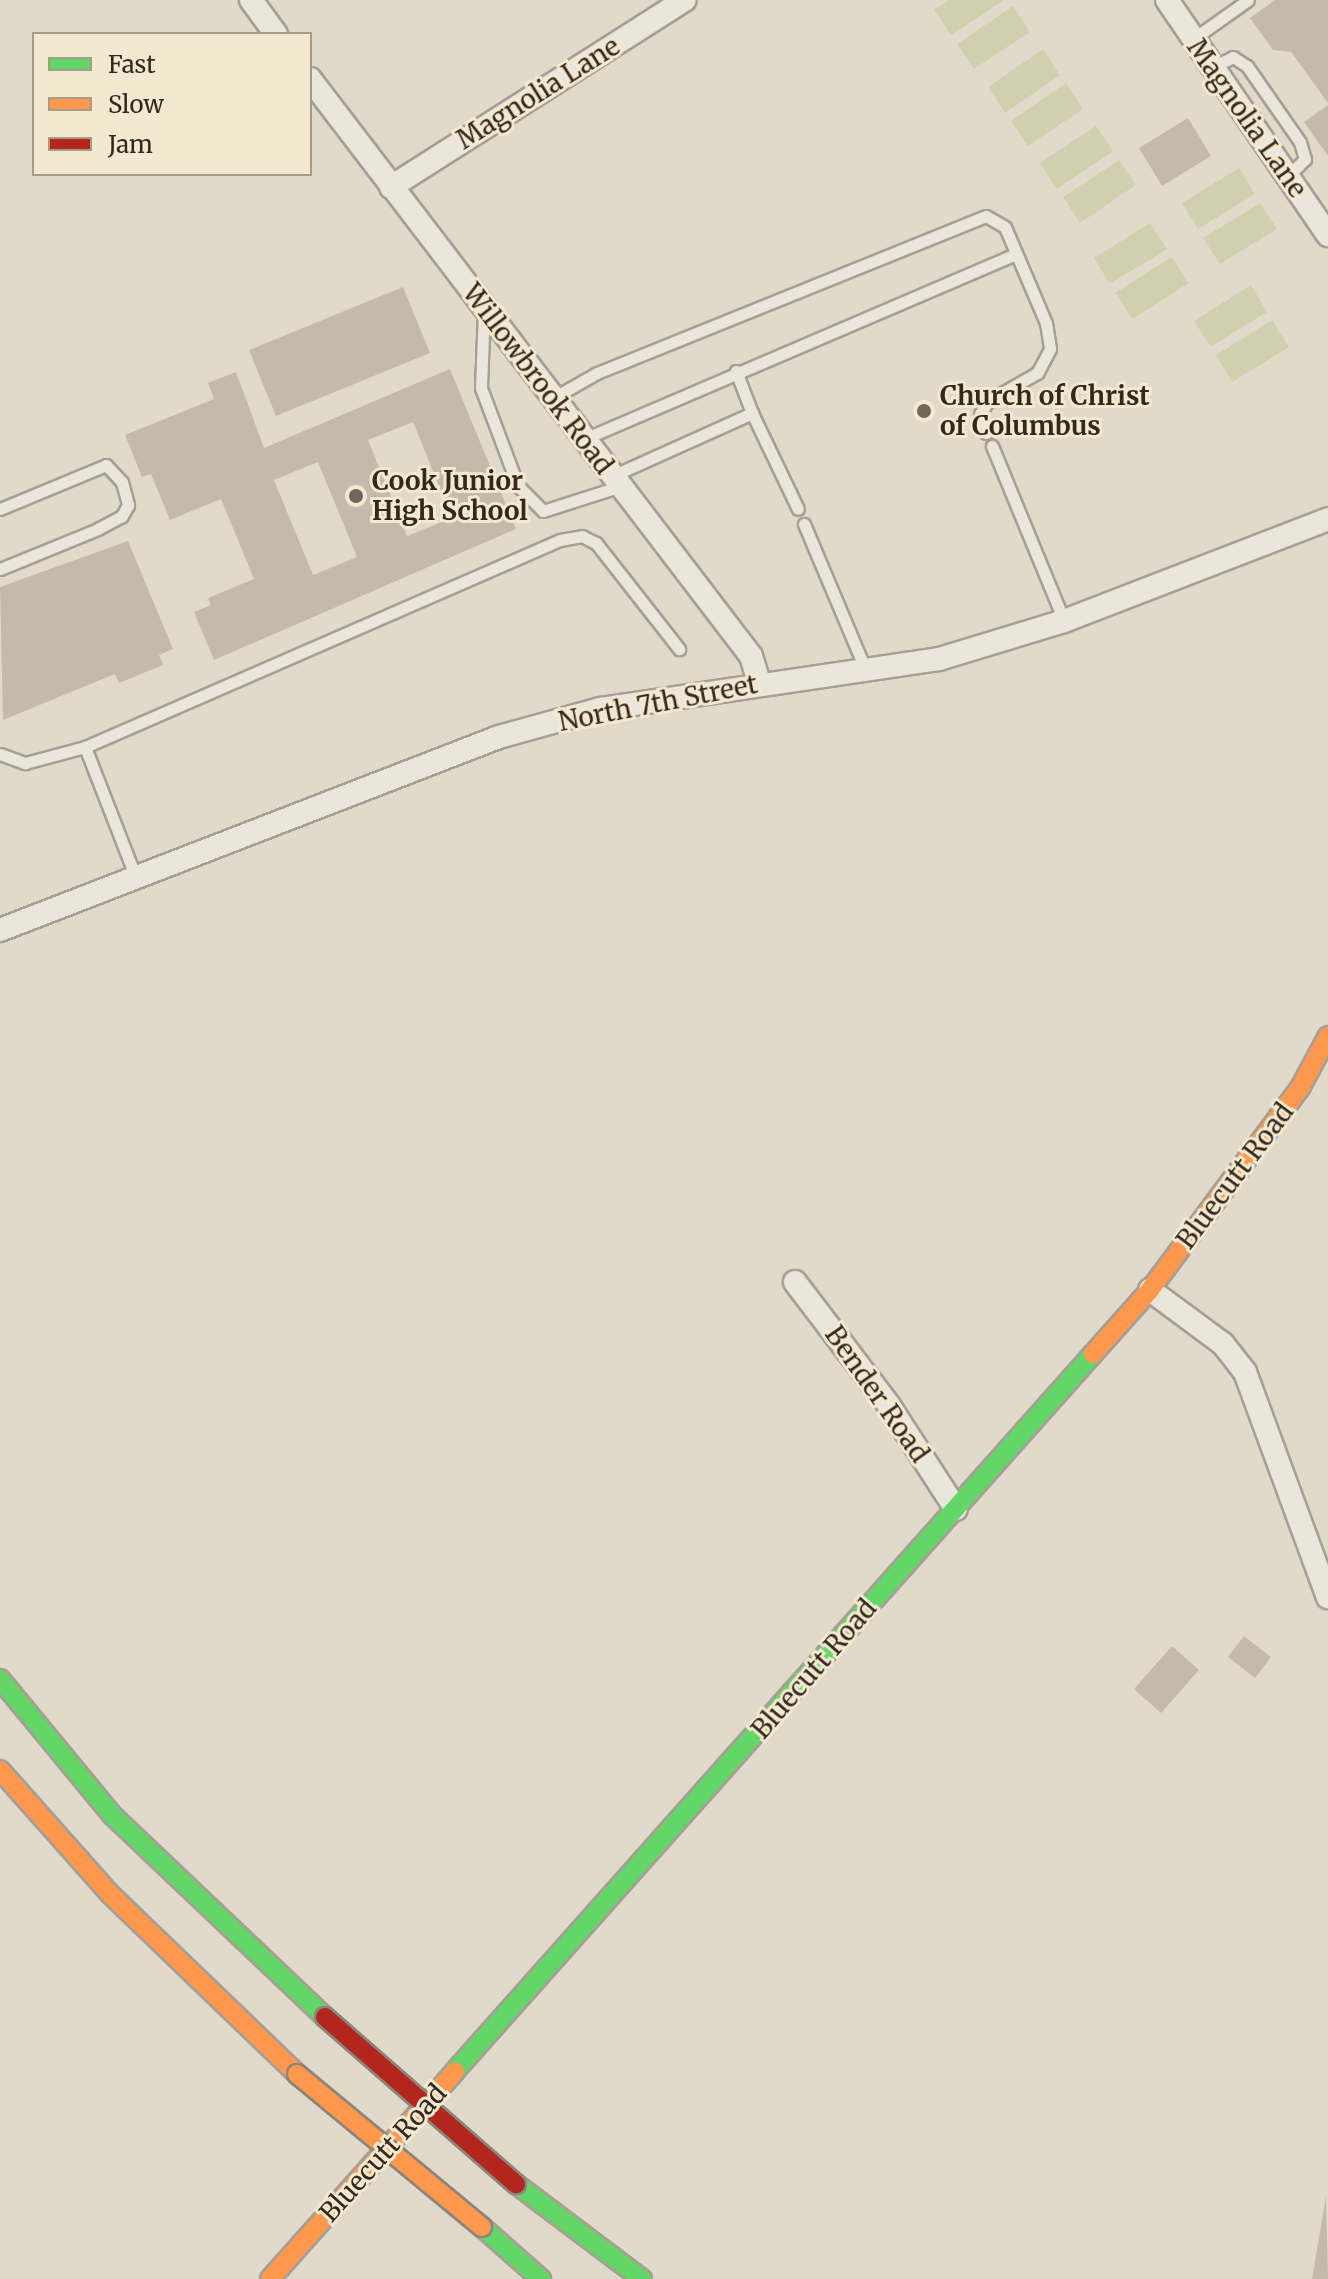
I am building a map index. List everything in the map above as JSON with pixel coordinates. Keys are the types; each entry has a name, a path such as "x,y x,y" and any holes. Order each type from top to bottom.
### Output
{"main road":[{"name":"Bluecutt Road","path":"270,2279 1150,1290 1300,1088 1328,1036"},
{"path":"0,1679 112,1815 325,2017 624,2279"},
{"path":"0,1770 110,1894 297,2074 541,2279"},
{"path":"516,2184 642,2279"},
{"path":"482,2227 531,2279"}],"street":[{"path":"251,0 275,32"},
{"name":"Magnolia Lane","path":"391,187 685,0"},
{"name":"Magnolia Lane","path":"1167,0 1328,235"},
{"name":"Willowbrook Road","path":"312,82 751,656 759,683"},
{"name":"North 7th Street","path":"0,930 499,737 600,709 759,683 867,674 977,649 1064,621 1328,519"},
{"name":"Bender Road","path":"795,1282 888,1404 956,1509"},
{"path":"1150,1290 1223,1344 1245,1372 1328,1597"}],"lane":[{"path":"1193,39 1248,0"},
{"path":"553,398 597,373 986,216 1005,227 1050,349 1037,373 988,401 980,414 986,433"},
{"path":"584,439 736,371 1016,254"},
{"path":"484,309 481,388 518,486 543,511 616,481 752,413"},
{"path":"736,371 752,413 798,509"},
{"path":"992,446 1064,621"},
{"path":"0,509 106,465 122,482 128,505 122,516 98,529 0,569"},
{"path":"804,524 867,674"},
{"path":"0,754 6,762 25,763 85,747 560,540 582,536 596,543 679,649"},
{"path":"85,747 136,879"}],"green space":[{"path":"949,0 1004,0 951,35 934,10"},
{"path":"1013,6 1030,32 974,69 957,44"},
{"path":"1043,49 1060,75 1005,113 988,87"},
{"path":"1066,83 1083,109 1028,146 1011,121"},
{"path":"1096,126 1113,151 1057,189 1040,163"},
{"path":"1119,160 1136,185 1080,223 1063,197"},
{"path":"1239,168 1255,194 1198,229 1182,203"},
{"path":"1260,203 1277,229 1220,264 1203,238"},
{"path":"1150,223 1167,249 1110,284 1094,258"},
{"path":"1172,257 1189,283 1132,319 1115,293"},
{"path":"1251,285 1267,312 1211,347 1194,321"},
{"path":"1272,320 1289,347 1232,382 1216,355"}],"building":[{"path":"1275,0 1328,0 1328,103 1291,52 1273,50 1250,18"},
{"path":"1328,105 1328,156 1304,122"},
{"path":"1188,118 1211,156 1162,186 1139,148"},
{"path":"403,287 430,353 276,416 249,350"},
{"path":"450,369 516,529 214,660 194,612 211,605 208,598 254,579 221,499 170,520 151,474 142,477 125,435 214,399 208,383 236,372 264,448","holes":["413,422 452,518 407,536 368,440","318,462 357,557 313,575 274,480"]},
{"path":"128,541 173,649 159,655 163,665 119,683 115,674 3,720 0,587"},
{"path":"1244,1636 1271,1657 1255,1678 1228,1657"},
{"path":"1172,1646 1199,1670 1161,1713 1134,1689"},
{"path":"1326,2196 1328,2279 1312,2279"}],"traffic: fast":[{"path":"455,2071 1093,1354"},
{"path":"0,1679 112,1815 325,2017"},
{"path":"516,2184 642,2279"},
{"path":"482,2227 541,2279"}],"traffic: slow":[{"path":"1093,1354 1150,1290 1300,1088 1328,1036"},
{"path":"0,1770 110,1894 297,2074"},
{"path":"270,2279 455,2071"},
{"path":"297,2074 482,2227"}],"traffic: jam":[{"path":"325,2017 516,2184"}],"place":[{"name":"Church of Christ of Columbus","path":"924,411"},
{"name":"Cook Junior High School","path":"356,496"}]}
